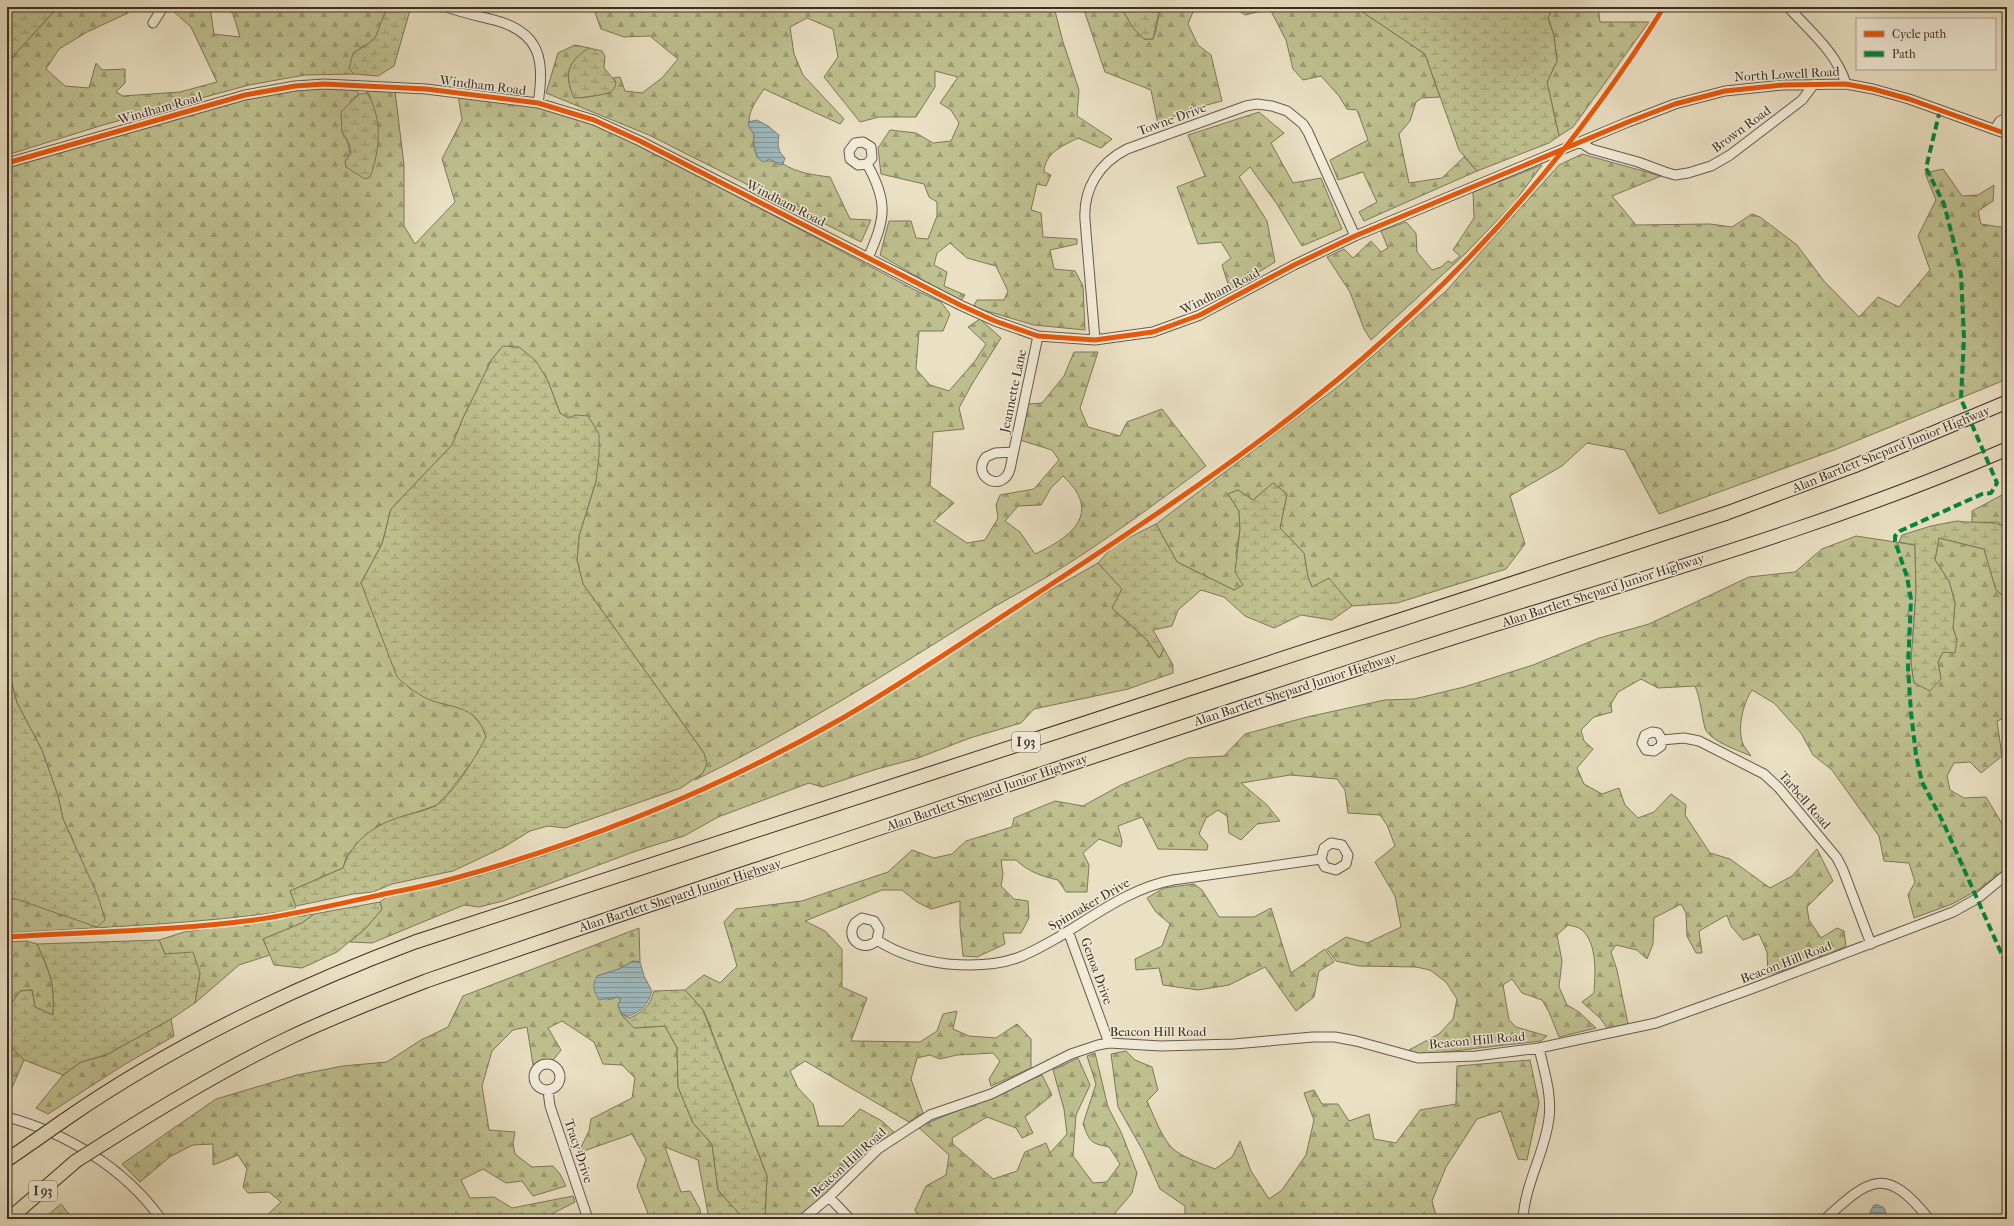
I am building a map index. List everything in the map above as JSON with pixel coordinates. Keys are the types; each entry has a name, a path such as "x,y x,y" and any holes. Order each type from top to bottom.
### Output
{"highway":[{"name":"Alan Bartlett Shepard Junior Highway","path":"7,1160 63,1121 152,1065 230,1023 332,975 416,942 1720,515 1861,464 2007,402"},
{"name":"Alan Bartlett Shepard Junior Highway","path":"9,1219 76,1161 106,1142 226,1070 291,1037 358,1007 426,981 1186,725 1424,647 1639,580 1797,527 1950,473 2007,449"}],"street":[{"path":"153,23 163,7"},
{"path":"447,7 504,23 518,30 530,41 538,54 541,67 542,81 538,103"},
{"path":"1788,7 1831,54 1840,67 1846,84"},
{"name":"Windham Road","path":"7,163 245,95 295,86 345,84 395,87 458,92 538,103 594,120 618,130 977,314 1038,336 1095,340 1134,336 1176,325 1200,316 1288,268 1356,236 1526,165"},
{"name":"North Lowell Road","path":"1526,165 1651,113 1700,97 1750,88 1814,84 1846,84 1899,96 2007,134"},
{"name":"Brown Road","path":"1580,142 1591,149 1638,162 1665,172 1676,175 1688,173 1711,166 1726,157 1802,100 1814,84"},
{"name":"Towne Drive","path":"1095,340 1085,220 1086,203 1092,183 1099,171 1115,156 1127,149 1246,106 1267,105 1282,109 1299,120 1308,132 1356,236"},
{"path":"1995,129 2000,121 2007,118"},
{"path":"867,164 879,188 883,210 879,232 868,258"},
{"name":"Jeannette Lane","path":"1013,452 1038,336"},
{"name":"Tarbell Road","path":"1662,740 1684,738 1699,741 1760,771 1774,782 1837,858 1843,870 1870,944"},
{"name":"Spinnaker Drive","path":"876,940 896,951 922,960 964,965 999,963 1023,956 1135,892 1163,882 1320,858"},
{"name":"Beacon Hill Road","path":"802,1219 829,1197 878,1149 930,1115 991,1094 1080,1050 1109,1043 1161,1046 1234,1044 1313,1037 1356,1040 1418,1058 1469,1056 1539,1048 1656,1023 1870,944 1967,905 2007,874"},
{"name":"Genoa Drive","path":"1068,931 1109,1043"},
{"path":"1523,1219 1526,1194 1549,1119 1549,1089 1539,1048"},
{"name":"Tracy Drive","path":"548,1091 550,1106 588,1219"},
{"path":"7,1117 53,1132 93,1155 136,1189 161,1219"},
{"path":"1825,1219 1854,1192 1867,1186 1882,1184 1902,1190 1913,1200 1928,1219"},
{"path":"829,1197 850,1219"}],"green space":[{"path":"11,7 58,7 15,54 7,68 7,15"},
{"path":"58,7 129,7 128,13 87,32 59,49 46,69 65,86 89,88 96,63 102,70 125,69 125,83 116,92 123,96 180,92 217,82 191,27 173,11 175,7 210,7 214,34 240,37 233,14 225,7 369,7 386,11 376,36 368,44 361,47 349,69 354,74 305,75 249,85 103,125 7,155 7,68 15,54"},
{"path":"387,7 411,7 394,66 378,76 354,74 349,69 353,53 368,44 376,36"},
{"path":"593,7 1054,7 1063,42 1079,90 1077,116 1112,139 1101,148 1078,138 1055,151 1047,160 1045,165 1044,172 1051,175 1046,186 1037,184 1031,210 1041,213 1043,237 1077,239 1077,244 1050,250 1054,269 1075,271 1083,286 1085,330 1034,325 973,307 977,300 1004,300 1008,291 996,266 967,258 950,243 937,253 934,265 947,272 944,286 965,295 960,302 880,255 889,221 911,221 916,238 928,239 937,216 937,202 929,197 924,184 881,174 878,148 890,130 916,133 933,143 951,141 959,123 951,110 940,103 958,77 935,71 935,87 916,117 879,117 860,122 824,77 838,57 833,29 807,18 790,27 794,54 803,75 844,119 840,124 764,89 751,111 749,122 754,134 753,144 757,157 767,161 775,161 780,165 783,164 794,170 830,177 850,219 871,220 861,242 649,135 546,93 558,53 575,45 589,48 574,61 568,76 571,90 582,98 609,93 616,82 613,78 620,77 625,91 642,93 662,78 678,59 650,36 624,37 601,29"},
{"path":"1083,7 1121,7 1133,28 1144,39 1153,39 1160,7 1195,7 1188,24 1198,45 1211,55 1222,101 1188,110 1158,124 1151,90 1105,72"},
{"path":"1121,7 1160,7 1153,39 1144,39 1133,28"},
{"path":"1234,7 1355,7 1425,54 1440,97 1422,98 1416,102 1410,121 1399,134 1409,183 1442,178 1464,157 1477,171 1364,221 1359,212 1377,202 1363,172 1338,180 1330,160 1368,140 1357,110 1347,109 1339,96 1321,76 1303,80 1293,69 1286,40 1270,9 1245,15"},
{"path":"1355,7 1553,7 1548,18 1554,36 1557,61 1547,82 1559,136 1549,143 1477,171 1459,150 1425,54"},
{"path":"1553,7 1598,7 1600,22 1649,22 1573,127 1559,136 1547,82 1557,61 1554,36 1548,17"},
{"path":"589,48 602,51 605,56 604,68 616,82 615,86 612,91 607,93 574,98 569,82 570,69 576,58"},
{"path":"354,87 359,94 351,100 342,132 349,146 349,158 346,168 371,99 367,93 367,88 395,91 404,165 404,226 415,244 455,202 442,159 462,120 458,95 538,106 593,124 638,144 915,290 941,302 950,314 943,331 919,331 916,369 930,385 949,391 975,361 986,344 968,327 980,319 1001,338 972,384 959,408 964,429 933,432 930,486 954,503 934,521 967,543 985,540 998,518 996,505 1000,495 1034,489 1059,460 1052,450 1020,440 1028,404 1042,403 1064,376 1074,352 1098,352 1080,408 1088,427 1120,436 1127,422 1162,409 1206,466 1110,536 1050,575 983,613 871,683 802,723 695,780 703,773 704,753 583,584 577,560 579,536 596,481 576,415 568,419 560,413 548,381 503,346 492,359 463,418 452,445 391,509 382,544 361,583 409,688 433,701 458,707 470,712 482,726 486,737 478,754 449,792 437,805 377,826 347,855 343,868 290,891 296,906 294,910 187,922 7,933 7,898 16,899 74,842 63,819 58,796 42,750 17,703 7,665 7,168 197,110 296,88","holes":["1063,476 1075,489 1081,501 1081,512 1078,522 1071,532 1061,540 1035,554 1020,532 1005,521 1018,506 1041,505 1051,488"]},
{"path":"367,93 376,113 378,124 378,146 370,177 365,179 346,167 345,161 351,153 349,143 342,132 341,112 359,94"},
{"path":"1259,112 1284,133 1271,143 1293,183 1321,178 1342,229 1302,246 1277,204 1250,167 1239,177 1267,221 1275,262 1230,290 1222,265 1231,258 1221,242 1198,244 1177,187 1205,176 1188,135"},
{"path":"1582,154 1661,176 1612,196 1636,225 1710,224 1732,227 1752,214 1760,217 1797,245 1824,281 1859,317 1878,297 1899,307 1930,270 1918,236 1936,200 1925,173 1943,169 1962,196 1978,195 1994,185 1993,201 1978,211 1981,224 2007,228 2007,379 1834,450 1659,514 1625,450 1587,443 1562,466 1510,496 1525,544 1506,569 1397,603 1352,606 1329,579 1312,587 1308,577 1304,553 1280,528 1287,494 1273,483 1253,500 1238,490 1228,494 1239,511 1240,529 1236,555 1244,585 1234,590 1177,562 1156,524 1340,385 1446,291 1559,165"},
{"path":"1542,165 1514,203 1465,254 1371,340 1364,329 1350,292 1327,257 1344,249 1353,258 1371,241 1381,252 1388,248 1381,231 1406,222 1416,233 1417,252 1432,270 1441,267 1448,261 1452,263 1460,256 1453,250 1474,218 1473,192"},
{"path":"503,346 519,347 536,361 548,381 560,413 568,418 576,415 588,416 599,434 599,456 596,481 579,536 577,560 583,584 704,753 707,763 703,773 681,788 565,828 548,826 530,831 504,847 453,871 392,884 373,892 353,894 296,906 290,891 343,868 352,849 366,834 393,819 435,806 449,794 464,774 486,737 482,727 472,715 458,708 423,697 397,677 361,583 382,544 391,509 452,445 463,418 492,359"},
{"path":"1273,483 1287,494 1280,528 1304,553 1308,577 1312,587 1329,578 1352,606 1332,620 1301,615 1274,628 1245,616 1224,597 1201,590 1178,610 1172,626 1153,630 1164,649 1159,658 1147,640 1112,608 1122,589 1098,563 1114,545 1156,524 1177,562 1234,590 1243,585 1235,572 1240,529 1239,511 1228,494 1238,490 1253,500"},
{"path":"2007,485 2007,528 1997,522 1972,523 1972,511 2002,495"},
{"path":"1957,521 1989,523 2001,525 2007,528 2007,599 1996,590 1984,549 1939,538 1935,560 1949,581 1955,603 1953,628 1957,640 1955,653 1943,652 1938,662 1941,679 1930,691 1914,683 1911,662 1916,592 1915,545 1899,542 1902,535 1931,526"},
{"path":"1856,536 1915,545 1916,592 1911,662 1914,683 1941,679 1938,662 1943,652 1957,640 1953,628 1955,603 1949,581 1935,560 1939,538 1984,549 1996,590 2007,599 2007,717 1997,721 2002,756 1981,773 1970,762 1954,763 1947,776 1950,790 1964,798 1986,797 2007,832 2007,868 1978,890 1952,904 1914,918 1908,895 1915,882 1909,863 1884,861 1879,836 1832,770 1813,755 1801,733 1774,703 1752,690 1746,702 1743,709 1741,733 1744,746 1751,756 1725,745 1708,733 1705,728 1699,696 1695,686 1658,688 1641,679 1618,692 1611,704 1612,712 1594,717 1581,730 1584,741 1593,749 1577,768 1584,784 1602,794 1619,788 1625,805 1638,818 1654,812 1671,794 1686,805 1685,815 1710,853 1730,859 1770,888 1792,876 1817,849 1833,881 1807,907 1809,920 1821,938 1837,928 1844,931 1846,946 1814,961 1768,975 1767,952 1759,934 1743,940 1731,926 1727,915 1699,931 1702,953 1696,953 1687,936 1686,913 1681,904 1654,918 1653,944 1647,959 1637,950 1616,945 1611,952 1617,970 1628,1024 1608,1029 1600,1018 1582,1002 1594,993 1594,960 1591,943 1582,930 1568,925 1557,935 1562,961 1559,987 1567,1005 1579,1012 1596,1028 1559,1037 1549,1012 1542,1000 1522,993 1512,979 1503,985 1509,1020 1516,1027 1547,1036 1541,1041 1418,1055 1409,1050 1439,1034 1453,1019 1457,999 1446,982 1430,970 1416,967 1359,966 1336,961 1327,949 1346,937 1367,943 1401,927 1395,896 1375,862 1395,846 1387,825 1380,815 1348,813 1345,790 1337,779 1290,775 1241,783 1267,805 1280,821 1257,824 1241,840 1229,833 1227,816 1218,810 1206,818 1199,834 1208,845 1207,850 1158,849 1142,817 1118,826 1122,841 1121,847 1099,839 1083,853 1089,865 1087,892 1066,892 1058,880 1036,873 1026,868 1016,860 1001,860 1003,874 1001,886 1014,899 1028,901 1029,918 1021,933 1003,933 1005,944 977,957 963,956 960,926 960,901 931,909 917,902 902,890 882,890 805,921 825,931 842,949 842,987 867,998 851,1041 920,1042 937,1031 943,1014 957,1011 953,1029 969,1036 996,1038 1017,1024 1031,1039 1031,1068 991,1086 989,1079 1000,1061 993,1053 957,1055 940,1059 930,1055 917,1058 911,1079 923,1113 909,1122 805,1061 790,1071 798,1088 813,1104 819,1126 843,1126 860,1109 882,1121 896,1134 826,1196 795,1219 765,1219 767,1176 704,1011 685,990 704,975 720,983 737,966 724,922 736,909 802,901 888,872 912,850 934,858 952,854 966,841 1012,827 1014,818 1055,801 1083,806 1121,785 1188,758 1224,756 1245,734 1307,717 1385,700 1414,699 1464,687 1533,665 1599,638 1649,624 1749,577 1795,572 1822,549"},
{"path":"1098,563 1122,589 1112,608 1147,640 1159,658 1164,649 1173,665 1173,673 1128,689 1034,709 1021,723 970,738 918,758 877,769 822,787 809,783 718,817 684,836 636,851 503,901 479,907 464,905 372,943 350,942 366,928 382,909 380,902 388,896 449,883 508,867 557,851 653,814 793,748 882,698 1023,606"},
{"path":"7,665 17,703 42,750 58,796 63,819 98,896 105,920 97,927 16,899 7,898"},
{"path":"1194,884 1202,890 1219,917 1254,917 1271,908 1291,973 1325,949 1334,962 1319,971 1314,997 1296,1011 1265,967 1229,985 1198,990 1163,985 1159,968 1136,970 1135,959 1162,946 1170,924 1156,912 1147,898 1164,888"},
{"path":"380,902 382,909 366,928 337,952 302,968 274,965 263,939 302,923 314,914"},
{"path":"314,914 302,923 263,939 270,955 239,965 195,1003 200,973 165,954 159,940 184,932"},
{"path":"639,928 640,962 633,961 619,969 597,976 609,1000 617,997 621,999 618,1005 621,1014 634,1028 665,1026 677,1048 678,1087 693,1123 712,1144 718,1190 744,1219 709,1219 698,1160 665,1147 681,1192 690,1191 700,1209 701,1219 643,1219 649,1216 637,1186 646,1159 632,1134 578,1153 589,1131 591,1119 632,1098 635,1078 622,1065 603,1064 594,1042 562,1021 548,1028 561,1050 554,1059 533,1065 527,1027 513,1030 492,1051 482,1086 489,1130 515,1132 513,1143 515,1154 532,1167 553,1166 560,1174 566,1186 533,1196 522,1181 506,1183 483,1169 461,1180 470,1198 494,1197 512,1208 573,1196 575,1202 542,1219 265,1219 267,1215 281,1202 269,1192 248,1193 243,1187 247,1169 238,1155 213,1165 213,1144 193,1145 171,1156 140,1182 122,1164 216,1099 297,1075 343,1066 387,1062 421,1040 448,1027 463,996"},
{"path":"159,940 165,954 193,952 200,973 195,1003 171,1019 106,1055 81,1062 63,1075 24,1060 7,1042 7,1010 20,991 32,990 35,1007 53,1015 51,978 37,944"},
{"path":"26,941 37,944 51,979 53,1015 35,1007 32,990 20,991 7,1010 7,942"},
{"path":"685,990 703,1010 767,1176 765,1219 744,1219 718,1190 712,1144 693,1123 678,1087 677,1048 665,1026 634,1028 621,1014 630,1018 639,1013 646,1008 654,991"},
{"path":"171,1019 174,1036 122,1066 48,1114 36,1108 63,1075 81,1062 106,1055"},
{"path":"7,1042 24,1060 11,1090 7,1093"},
{"path":"1126,1051 1135,1060 1152,1067 1158,1090 1147,1101 1161,1132 1172,1148 1186,1157 1215,1169 1232,1157 1240,1141 1251,1171 1269,1199 1282,1190 1306,1155 1314,1120 1304,1093 1314,1090 1322,1104 1338,1104 1349,1121 1369,1114 1374,1139 1396,1143 1420,1110 1456,1104 1457,1066 1530,1060 1539,1103 1527,1160 1518,1159 1501,1111 1477,1119 1446,1167 1432,1201 1437,1219 1185,1219 1185,1206 1160,1189 1143,1151 1118,1107 1111,1054"},
{"path":"1095,1053 1108,1107 1121,1132 1137,1173 1132,1193 1110,1219 920,1219 915,1210 926,1186 946,1175 949,1155 918,1127 1042,1075 1052,1095 1025,1117 1033,1133 1022,1138 1016,1128 987,1117 952,1138 953,1144 993,1179 1017,1171 1025,1152 1046,1143 1050,1153 1067,1134 1064,1109 1053,1070 1078,1058 1090,1085 1076,1115 1073,1156 1093,1183 1107,1182 1120,1164 1109,1147 1094,1143 1089,1138 1083,1124 1096,1084 1087,1056"},
{"path":"61,1204 73,1219 43,1219"}],"water":[{"path":"757,120 768,126 779,135 779,148 785,158 783,164 780,165 770,159 763,162 758,157 754,145 754,134 749,127 748,122"},
{"path":"633,961 640,962 644,976 652,991 644,1007 638,1012 629,1016 621,1013 618,1005 621,999 617,997 599,1000 594,991 594,983 597,976 619,969"},
{"path":"1874,1205 1884,1208 1888,1219 1870,1219 1870,1212"}],"marked path":[{"path":"1940,110 1926,168 1944,204 1961,275 1964,337 1961,399 1997,483 1991,493 1982,494 1900,531 1895,536 1895,541 1907,577 1911,599 1908,668 1916,755 1922,782 1943,822 2007,966"}],"cycle path":[{"path":"7,937 192,927 254,920 317,909 448,880 550,849 650,812 747,768 841,719 942,656 1083,564 1206,480 1324,391 1362,359 1447,280 1488,238 1526,194 1564,149 1599,103 1664,7"},
{"path":"7,163 245,95 295,86 324,84 426,89 538,103 594,120 640,141 960,305 995,321 1038,336 1095,340 1153,332 1200,315 1294,265 1355,236 1628,122 1675,104 1725,91 1783,85 1846,84 1873,89 1909,99 2007,134"}]}
